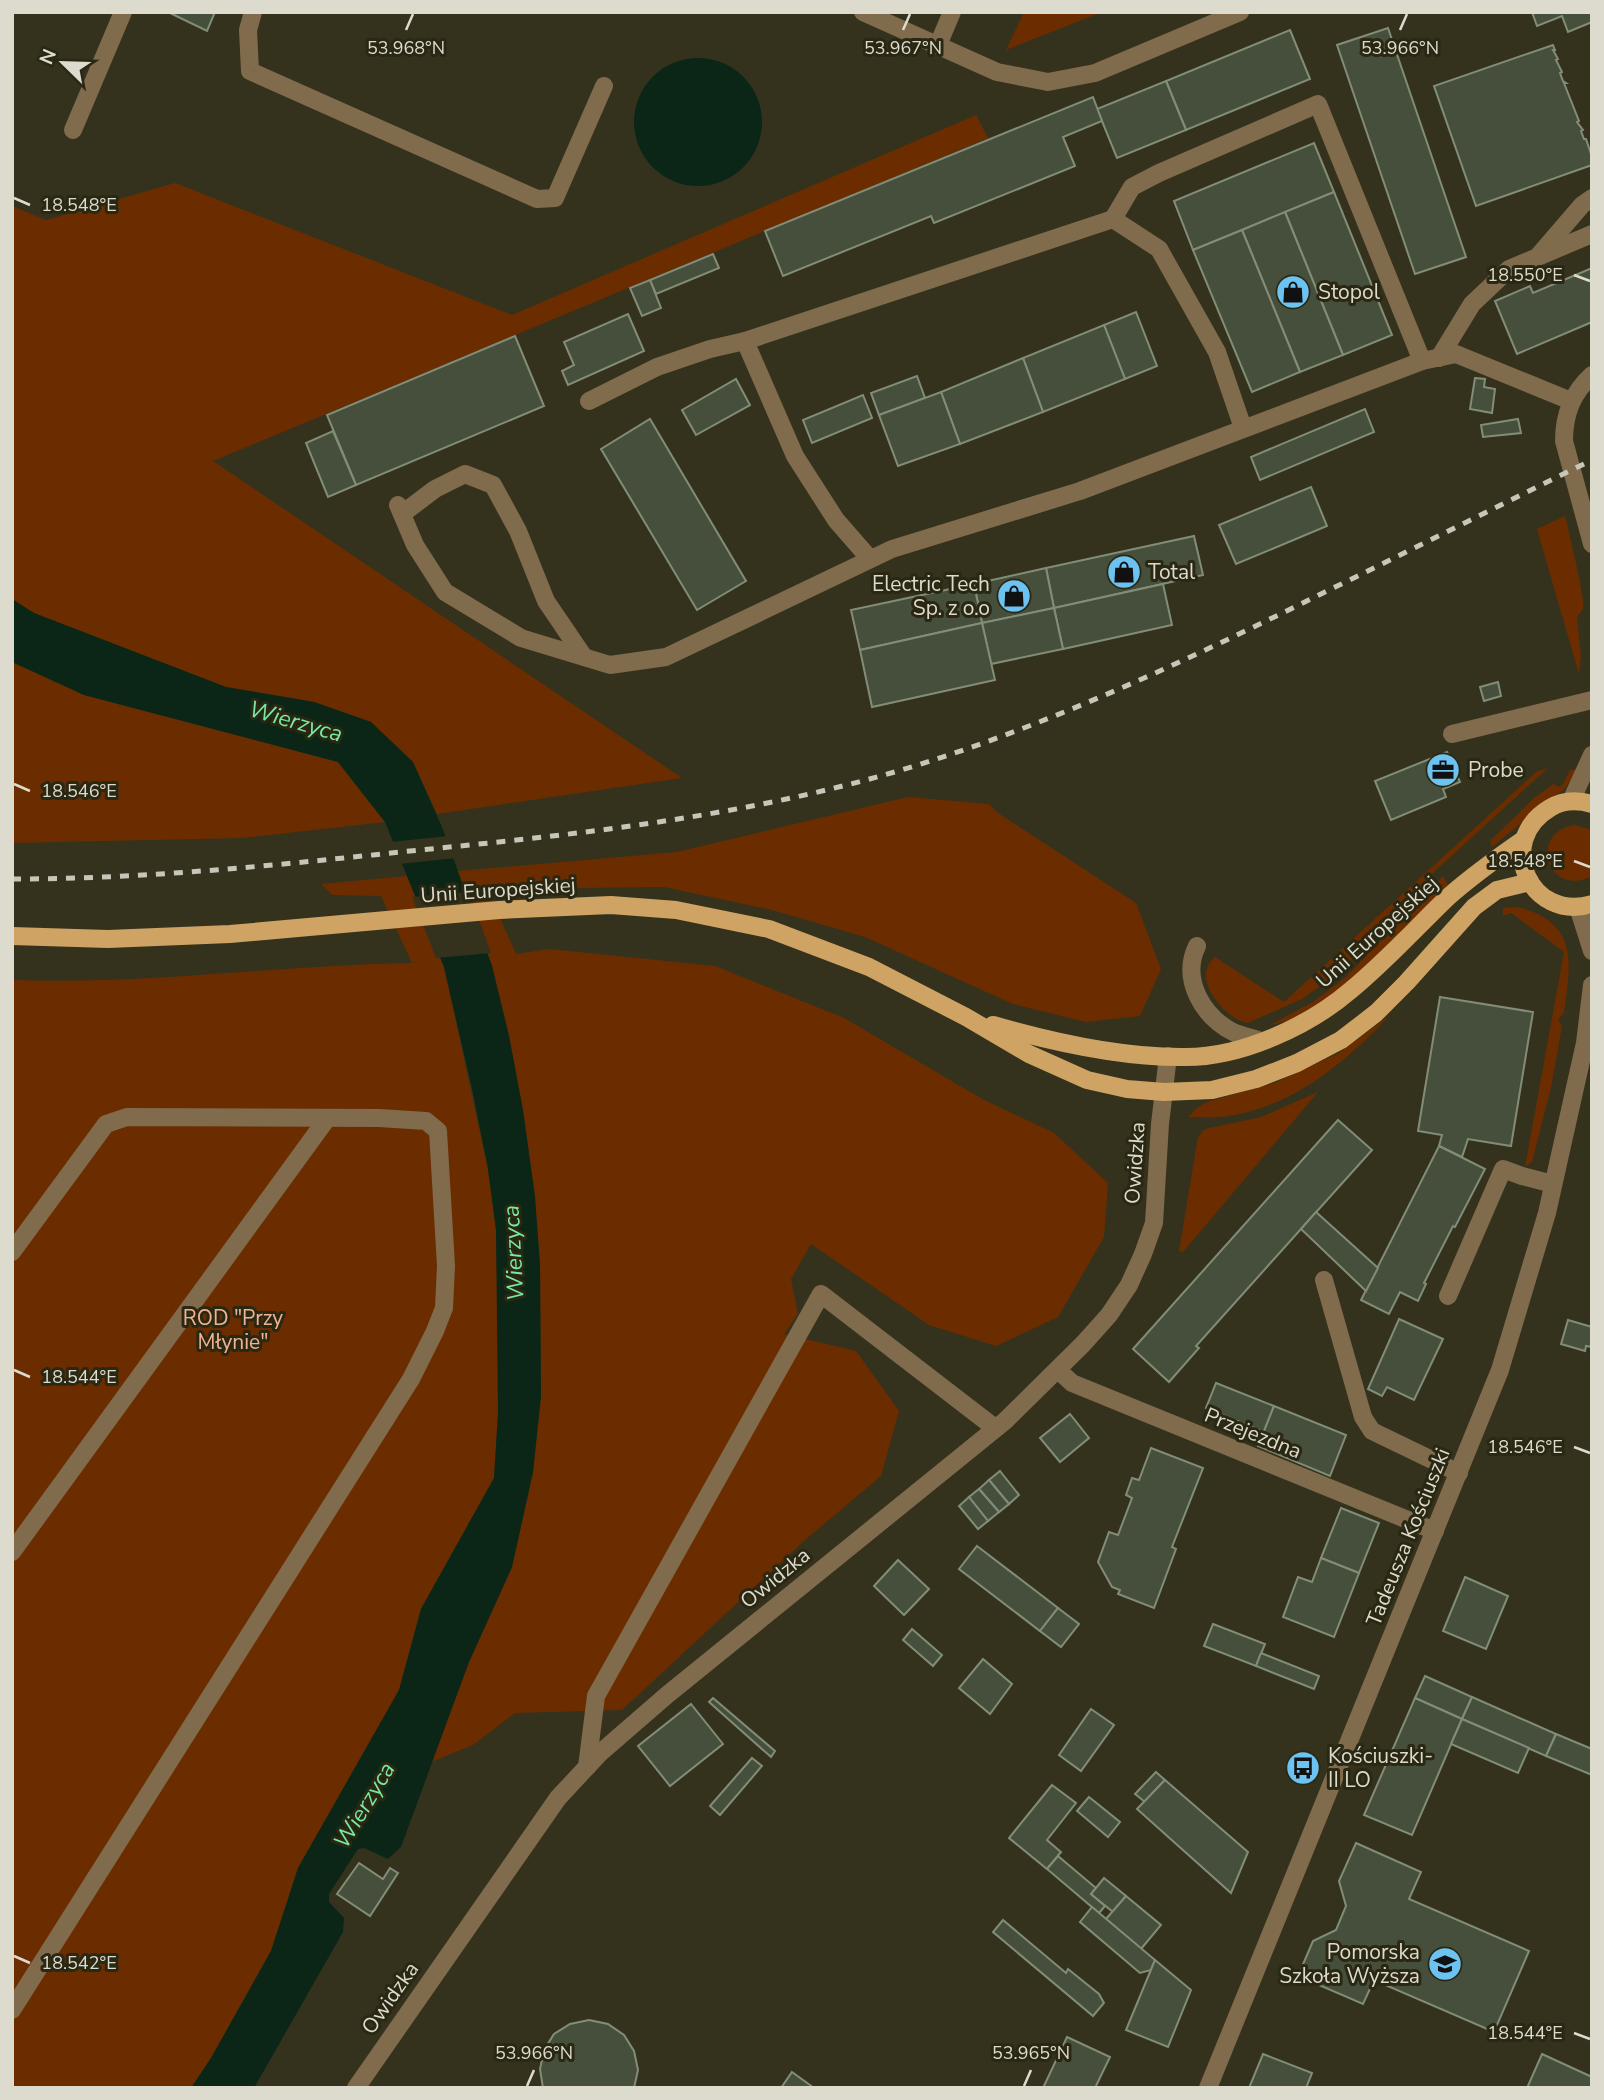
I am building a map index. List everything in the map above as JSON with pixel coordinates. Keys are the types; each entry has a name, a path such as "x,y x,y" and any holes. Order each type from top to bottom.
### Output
{"main road":[{"path":"1585,905 1563,906 1538,893 1524,869 1523,840 1530,825 1541,813 1555,805 1571,801 1592,804"},
{"name":"Unii Europejskiej","path":"966,1017 1035,1037 1101,1050 1188,1058 1274,1038 1320,1013 1350,991 1449,897 1488,864 1523,840"},
{"path":"1164,1092 1212,1090 1256,1079 1297,1063 1341,1040 1376,1013 1408,982 1474,907 1497,890 1530,882"},
{"name":"Unii Europejskiej","path":"12,936 108,939 230,934 499,910 611,905 676,910 769,929 869,967 966,1017 1029,1054 1087,1080 1164,1092"}],"street":[{"path":"73,130 123,12"},
{"path":"253,12 248,30 250,71 537,199 555,198 604,86"},
{"path":"863,12 997,72 1048,82 1095,73 1240,12"},
{"path":"938,45 951,12"},
{"path":"589,401 657,367 710,349 746,341 1113,219 1132,187 1318,104 1430,360"},
{"path":"1537,257 1582,205 1592,198"},
{"path":"1113,219 1159,249 1217,352 1243,428"},
{"path":"1430,360 1472,304 1509,269 1592,234"},
{"path":"746,341 795,456 836,520 870,559"},
{"path":"584,657 546,601 518,531 494,485 465,474 400,510 415,545 445,592 521,638 610,665 666,657 892,549 1080,491 1430,360 1456,354 1571,401"},
{"path":"1592,375 1577,390 1564,426 1564,441 1592,544"},
{"path":"1452,734 1592,700"},
{"path":"1571,801 1592,755"},
{"path":"1585,905 1592,951"},
{"path":"1197,946 1191,959 1191,974 1198,998 1214,1019 1234,1032 1261,1041"},
{"name":"Tadeusza Kościuszki","path":"1208,2088 1500,1370 1543,1227 1585,1043 1592,985"},
{"name":"Owidzka","path":"356,2088 558,1798 599,1754 667,1695 995,1428 1058,1370 1108,1315 1129,1285 1154,1223 1168,1056"},
{"path":"12,1252 106,1124 127,1117 326,1120 379,1118 425,1121 438,1131 446,1266 444,1308 435,1332 411,1379 12,2010"},
{"path":"12,1552 326,1120"},
{"path":"1448,1296 1503,1169 1522,1177 1553,1184"},
{"path":"1324,1280 1363,1417 1372,1431 1459,1473"},
{"path":"587,1767 596,1696 821,1294 995,1428"},
{"name":"Przejezdna","path":"1058,1370 1072,1383 1435,1531"}],"green space":[{"path":"1024,12 1102,12 1006,50"},
{"path":"976,115 988,138 213,461 682,778 437,814 413,762 371,722 314,702 226,687 34,613 12,599 12,206 46,220 175,183 512,315"},
{"path":"1565,516 1583,603 1583,609 1577,617 1581,656 1579,674 1537,529"},
{"path":"12,662 84,695 338,762 385,822 242,838 12,843"},
{"path":"1548,768 1436,870 1341,971 1302,999 1248,1023 1232,1016 1217,1001 1207,983 1206,974 1208,965 1215,957 1284,1002 1536,772"},
{"path":"1570,770 1578,770 1563,791 1537,806 1492,847 1490,841 1533,799 1553,784 1559,787 1563,784"},
{"path":"908,797 989,804 998,813 1136,903 1161,969 1140,1016 1086,1022 1013,1004 865,937 772,910 664,887 487,889 516,954 549,949 715,966 844,1018 984,1100 1054,1133 1108,1183 1104,1237 1058,1317 996,1346 929,1325 811,1244 791,1279 798,1314 784,1334 856,1351 899,1411 881,1476 805,1540 622,1710 515,1713 473,1745 431,1762 469,1662 512,1567 533,1472 541,1396 540,1265 535,1197 523,1110 492,966 458,871 677,852"},
{"path":"1574,825 1592,830 1592,876 1577,881 1565,879 1555,872 1549,862 1548,851 1551,840 1559,831"},
{"name":"ROD \"Przy Młynie\"","path":"407,876 444,967 488,1169 496,1230 498,1327 498,1413 494,1478 421,1609 399,1690 298,1868 271,1951 211,2058 191,2088 12,2088 12,980 112,980 412,963 381,896 332,895 321,884"},
{"path":"1443,876 1448,885 1341,988 1293,1018 1270,1025 1313,1002 1346,977"},
{"path":"1518,907 1538,914 1552,923 1561,934 1569,961 1564,1013 1558,1019 1562,1026 1551,1088 1532,1162 1525,1167 1564,952 1511,913 1503,916 1503,908"},
{"path":"1389,1016 1334,1067 1292,1095 1246,1113 1221,1117 1188,1117 1207,1102 1275,1083 1339,1053"},
{"path":"1318,1092 1183,1252 1179,1251 1198,1137 1205,1129 1261,1117"}],"water":[{"path":"698,58 722,63 743,77 757,98 762,122 757,146 743,167 722,181 698,186 674,181 653,167 639,146 634,122 639,98 653,77 674,63"},
{"name":"Wierzyca","path":"12,599 34,613 226,687 314,702 371,722 413,762 442,827 492,966 523,1110 535,1197 540,1265 541,1396 533,1472 512,1567 469,1662 401,1847 388,1859 364,1848 358,1849 329,1894 329,1902 344,1918 343,1932 254,2088 191,2088 211,2058 271,1951 298,1868 399,1690 421,1609 494,1478 498,1413 496,1230 488,1169 444,967 385,822 338,762 84,695 12,662"}],"pier":[{"path":"449,836 457,858 399,864 390,842"},
{"path":"469,892 491,953 436,958 412,897"}],"building":[{"path":"168,12 215,12 207,31"},
{"path":"1532,12 1592,12 1592,22 1568,32 1562,16 1537,26"},
{"path":"1388,28 1466,257 1415,274 1337,45"},
{"path":"1290,30 1310,79 1186,130 1166,81"},
{"path":"1553,45 1562,72 1560,73 1579,121 1577,122 1583,130 1581,131 1591,154 1592,165 1476,206 1434,86"},
{"path":"1166,81 1186,130 1117,158 1097,109"},
{"path":"1093,97 1102,121 1063,137 1075,166 934,223 931,216 783,276 765,231"},
{"path":"1314,143 1334,192 1193,250 1174,201"},
{"path":"1334,192 1392,335 1343,355 1285,212"},
{"name":"Stopol","path":"1285,212 1343,355 1300,372 1242,230"},
{"path":"1242,230 1300,372 1252,392 1193,250"},
{"path":"713,254 719,268 656,294 650,280"},
{"path":"1592,268 1592,322 1517,354 1495,301 1530,286 1533,293"},
{"path":"650,280 661,308 642,316 630,288"},
{"path":"1136,312 1157,366 1125,379 1104,325"},
{"path":"628,314 644,351 568,385 562,371 574,365 564,342"},
{"path":"1104,325 1125,379 1043,412 1023,358"},
{"path":"515,336 544,406 356,485 327,415"},
{"path":"1023,358 1043,412 960,444 941,392"},
{"path":"917,376 925,398 879,415 871,393"},
{"path":"1475,378 1485,379 1484,387 1495,389 1492,413 1470,409"},
{"path":"736,379 750,405 696,435 682,410"},
{"path":"941,392 960,444 898,466 879,415"},
{"path":"863,395 872,418 812,443 803,420"},
{"path":"1365,409 1374,432 1260,480 1251,457"},
{"path":"650,419 746,581 697,610 601,449"},
{"path":"1518,419 1521,433 1483,437 1481,425"},
{"path":"333,431 356,485 328,497 306,443"},
{"path":"1311,487 1327,526 1236,564 1219,525"},
{"name":"Total","path":"1194,536 1203,575 1054,608 1046,568"},
{"name":"Electric Tech Sp. z o.o","path":"1046,568 1054,608 982,623 974,584"},
{"path":"974,584 982,623 860,650 851,610"},
{"path":"1163,584 1172,625 1063,649 1054,608"},
{"path":"1054,608 1063,649 991,664 982,623"},
{"path":"982,623 995,680 872,707 860,650"},
{"path":"1498,682 1501,696 1484,701 1480,687"},
{"path":"1447,752 1460,782 1443,789 1446,797 1391,820 1375,781"},
{"path":"1440,997 1533,1012 1511,1146 1468,1139 1462,1157 1439,1146 1442,1135 1418,1131"},
{"path":"1338,1120 1372,1150 1196,1346 1199,1348 1169,1382 1133,1349"},
{"path":"1439,1146 1485,1169 1424,1283 1426,1284 1418,1301 1400,1292 1389,1314 1361,1300"},
{"path":"1316,1212 1378,1268 1366,1291 1301,1229"},
{"path":"1399,1319 1443,1339 1414,1400 1387,1387 1382,1396 1368,1389"},
{"path":"1568,1320 1592,1327 1592,1347 1586,1346 1585,1351 1561,1344"},
{"path":"1216,1383 1274,1406 1264,1432 1206,1408"},
{"path":"1274,1406 1346,1435 1330,1476 1258,1446"},
{"path":"1070,1414 1089,1438 1060,1462 1040,1438"},
{"path":"1151,1448 1203,1468 1172,1547 1176,1549 1154,1608 1118,1594 1120,1590 1112,1587 1098,1562 1109,1532 1118,1535 1132,1498 1126,1495 1132,1478 1139,1480"},
{"path":"1000,1471 1019,1495 1009,1504 989,1480"},
{"path":"989,1480 1009,1504 999,1512 979,1489"},
{"path":"979,1489 999,1512 988,1521 969,1497"},
{"path":"969,1497 988,1521 978,1529 959,1506"},
{"path":"1341,1508 1379,1523 1359,1573 1321,1558"},
{"path":"977,1546 1058,1608 1040,1631 959,1569"},
{"path":"1321,1558 1359,1573 1334,1637 1283,1617 1298,1577 1312,1582"},
{"path":"898,1560 929,1589 904,1615 874,1586"},
{"path":"1465,1577 1508,1596 1486,1649 1443,1631"},
{"path":"1058,1608 1079,1624 1061,1647 1040,1631"},
{"path":"1213,1624 1265,1644 1256,1666 1204,1646"},
{"path":"912,1629 942,1655 933,1666 903,1640"},
{"path":"1261,1653 1319,1676 1314,1689 1256,1666"},
{"path":"983,1659 1012,1684 990,1714 959,1688"},
{"path":"1425,1676 1472,1697 1462,1719 1415,1698"},
{"path":"1472,1697 1556,1734 1546,1756 1462,1719"},
{"path":"713,1698 775,1751 771,1757 709,1702"},
{"path":"1415,1698 1462,1719 1412,1835 1364,1815"},
{"path":"691,1704 723,1744 670,1786 638,1746"},
{"path":"1091,1709 1114,1725 1081,1771 1059,1755"},
{"path":"1462,1719 1529,1748 1518,1773 1451,1744"},
{"path":"1556,1734 1592,1749 1592,1775 1546,1756"},
{"path":"752,1758 762,1766 720,1815 710,1806"},
{"path":"1156,1772 1165,1780 1145,1802 1135,1794"},
{"path":"1165,1780 1248,1852 1231,1893 1137,1809"},
{"path":"1052,1785 1076,1803 1047,1840 1061,1852 1047,1869 1009,1838"},
{"path":"1089,1797 1120,1822 1108,1837 1077,1811"},
{"path":"1356,1843 1421,1872 1409,1899 1529,1951 1494,2032 1374,1980 1363,2004 1298,1976 1313,1941 1336,1930 1346,1906 1339,1881"},
{"path":"1058,1856 1096,1888 1091,1894 1105,1906 1099,1913 1047,1869"},
{"path":"359,1863 383,1879 390,1868 398,1873 370,1916 337,1894"},
{"path":"1104,1878 1126,1896 1113,1912 1091,1894"},
{"path":"1126,1896 1161,1925 1141,1949 1106,1919"},
{"path":"1092,1907 1155,1960 1151,1970 1140,1973 1080,1922"},
{"path":"1003,1920 1066,1973 1068,1969 1099,1994 1104,2003 1093,2016 993,1932"},
{"path":"1155,1960 1191,1990 1168,2047 1126,2030"},
{"path":"589,2020 608,2024 624,2035 634,2051 638,2070 634,2088 543,2088 540,2069 544,2050 554,2034 570,2024"},
{"path":"1067,2037 1110,2057 1095,2088 1043,2088"},
{"path":"1263,2054 1312,2073 1306,2088 1249,2088"},
{"path":"1542,2054 1592,2077 1592,2088 1527,2088"},
{"path":"792,2072 814,2088 781,2088"}],"railway":[{"path":"12,879 112,877 212,870 539,838 667,821 793,798 856,783 970,748 1124,687 1274,617 1592,460"}],"place":[{"name":"Stopol","path":"1293,292"},
{"name":"Total","path":"1124,572"},
{"name":"Electric Tech Sp. z o.o","path":"1014,596"},
{"name":"Probe","path":"1443,770"},
{"name":"Kościuszki- II LO","path":"1303,1768"},
{"name":"Pomorska Szkoła Wyższa","path":"1445,1964"}]}
